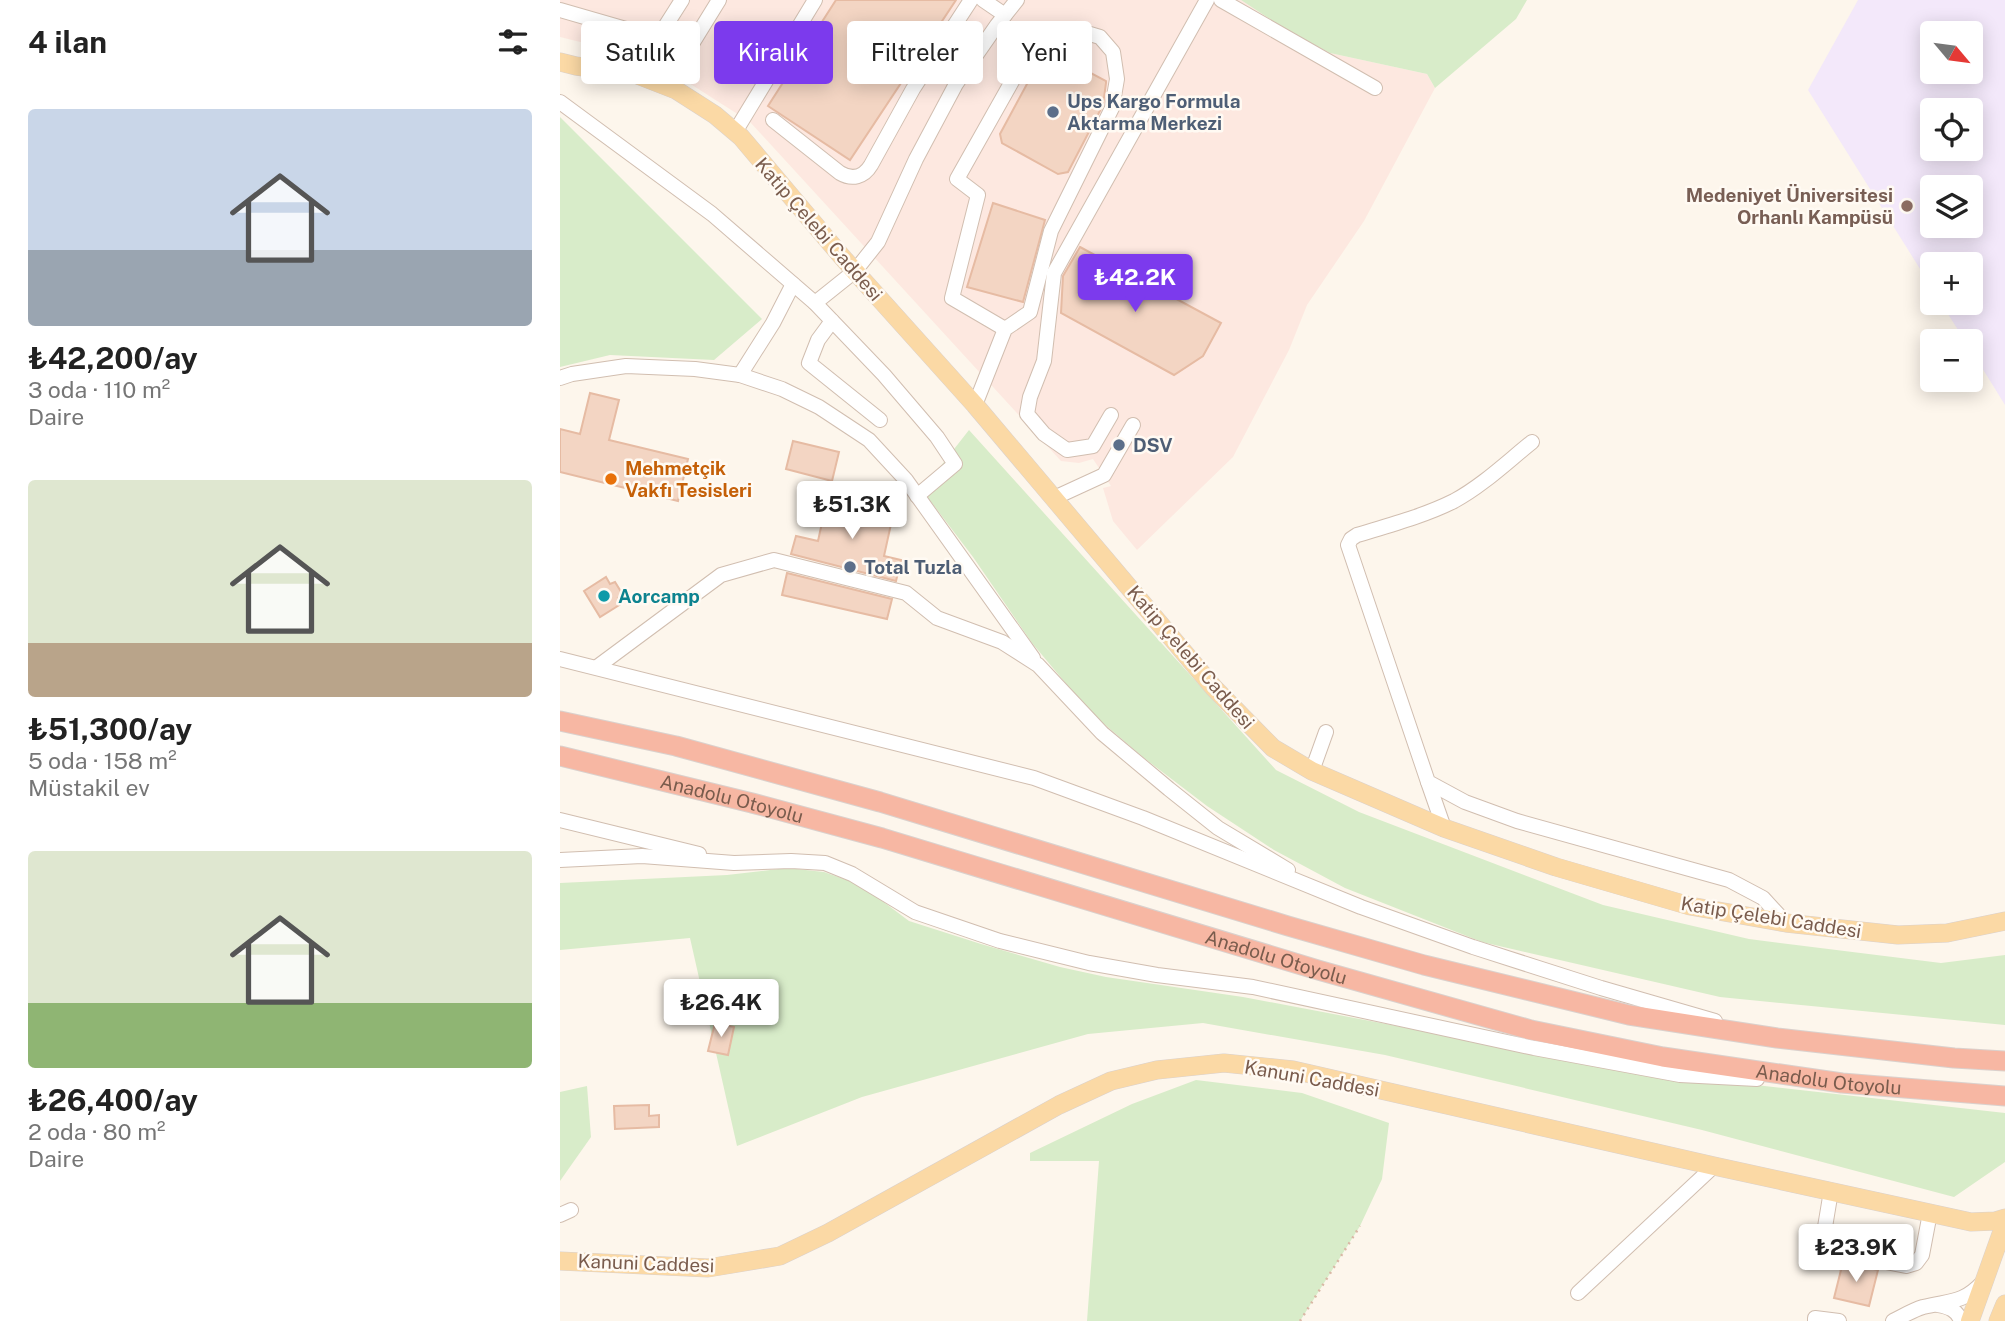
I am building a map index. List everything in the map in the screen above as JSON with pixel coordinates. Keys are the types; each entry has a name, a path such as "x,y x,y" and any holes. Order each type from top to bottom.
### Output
{"highway":[{"name":"Anadolu Otoyolu","path":"560,721 676,746 880,802 1424,965 1629,1014 1777,1038 1954,1058 2005,1060"},
{"name":"Anadolu Otoyolu","path":"560,756 738,799 882,838 1318,971 1531,1030 1663,1057 1842,1083 2005,1096"}],"main road":[{"name":"Katip Çelebi Caddesi","path":"560,62 581,67"},
{"name":"Katip Çelebi Caddesi","path":"661,84 702,106 735,132 975,405 1214,688 1273,748 1312,771 1444,828 1556,867 1690,906 1786,923 1898,935 1947,933 2005,921"},
{"name":"Kanuni Caddesi","path":"560,1261 708,1268 780,1256 828,1233 1059,1105 1111,1081 1157,1070 1224,1063 1293,1070 1971,1222 2005,1221"},
{"path":"1970,1321 2005,1221"},
{"path":"1971,1222 1982,1232 1990,1245 1991,1263"},
{"path":"1998,1321 2005,1304"}],"street":[{"path":"668,21 682,0"},
{"path":"666,86 719,0"},
{"path":"735,132 815,0"},
{"path":"773,120 840,173 851,177 863,174 871,165 913,89 971,0"},
{"path":"983,0 1005,15"},
{"path":"815,303 855,271 878,242 916,159 956,84 1017,0"},
{"path":"1111,415 1093,446 1067,450 1044,434 1027,414 1030,397 1044,360 1055,272 1207,0"},
{"path":"1221,0 1375,88"},
{"path":"560,10 598,21"},
{"path":"975,405 1005,329 1030,312 1051,232 1112,108 1117,79 1113,52 1100,37 1080,31 1057,35 1028,53 957,179 978,195 952,298 1005,329"},
{"path":"560,102 712,214 815,303 884,375 937,437 956,464 917,496"},
{"path":"740,375 773,323 793,284"},
{"path":"832,321 818,340 809,363 880,420"},
{"path":"560,378 626,366 695,369 740,375 782,389 820,407 869,440 906,480 1038,664 1102,733 1218,828 1276,863 1361,907"},
{"path":"1054,498 1104,475 1133,425"},
{"path":"1444,828 1348,545 1357,535 1455,500 1532,442"},
{"path":"597,667 722,575 774,560 906,593 937,618 1002,642 1038,664"},
{"path":"560,659 1034,778 1143,818 1361,907 1473,947 1588,984 1777,1038"},
{"path":"1312,771 1326,732"},
{"path":"1429,782 1465,802 1517,821 1729,880 1763,898 1786,923"},
{"path":"560,820 734,863"},
{"path":"560,860 642,856 734,863 791,860 825,863 852,874 915,912 1000,941 1088,962 1157,975 1253,987 1534,1048 1680,1075 1842,1083"},
{"path":"1578,1293 1714,1166"},
{"path":"1831,1191 1823,1239 1832,1251 1906,1266 1916,1263 1922,1255 1930,1213"},
{"path":"1893,1321 1920,1308 1960,1300 1984,1281"},
{"path":"1937,1304 1950,1307 1959,1315 1961,1321"},
{"path":"1815,1321 1815,1318 1839,1321"}],"path":[{"path":"1300,1321 1360,1226"}],"shaded area":[{"path":"560,0 1241,0 1288,31 1330,53 1427,74 1435,88 1364,221 1307,305 1289,350 1233,457 1137,550 1113,521 1103,488 1111,486 1093,459 1079,463 1061,461 750,122 691,84 700,84 700,21 581,21 581,42 560,37"},
{"name":"Medeniyet Üniversitesi Orhanlı Kampüsü","path":"1858,0 2005,0 2005,405 1983,369 1983,329 1957,329 1949,315 1983,315 1983,252 1920,252 1920,269 1808,90"}],"green space":[{"path":"1241,0 1527,0 1516,19 1435,88 1427,74 1330,53 1288,31"},
{"path":"560,117 762,319 714,360 610,355 560,367"},
{"path":"969,430 1276,770 1359,812 1603,905 1749,939 1941,963 2005,955 2005,1025 1720,997 1482,942 1345,888 1274,850 1207,806 1144,758 1089,711 1032,643 973,557 922,490"},
{"path":"787,868 824,872 861,885 909,921 1060,967 1106,977 1243,997 1702,1079 2005,1113 2005,1162 1954,1197 1702,1130 1385,1055 1203,1023 1088,1034 862,1097 737,1146 690,938 560,950 560,883 727,875"},
{"path":"1196,1080 1302,1093 1389,1123 1382,1179 1360,1226 1300,1321 1087,1321 1099,1161 1030,1161 1030,1153 1132,1104"},
{"path":"587,1086 591,1137 560,1181 560,1092"}],"building":[{"path":"836,0 956,0 942,21 847,21 847,84 900,84 850,160 768,106 782,84 833,84 833,21 823,21"},
{"path":"1092,74 1106,81 1103,105 1068,172 1058,174 1002,143 1000,134 1027,84 1092,84"},
{"path":"993,203 1045,220 1023,302 967,287"},
{"path":"1080,247 1221,323 1203,356 1174,375 1061,313 1063,276"},
{"path":"590,393 619,400 609,440 688,459 678,501 560,472 560,429 580,434"},
{"path":"793,441 839,452 832,481 786,469"},
{"path":"827,500 893,515 884,556 901,560 896,581 791,554 796,536 818,541"},
{"path":"787,573 892,599 887,619 782,595"},
{"name":"Aorcamp","path":"606,577 610,584 615,582 623,595 618,598 621,604 600,617 584,591"},
{"path":"715,1023 734,1027 728,1055 708,1051"},
{"path":"649,1105 649,1116 659,1115 659,1127 615,1129 614,1106"},
{"path":"1847,1236 1884,1245 1882,1251 1845,1244"},
{"path":"1840,1262 1878,1270 1869,1306 1834,1298 1841,1270"}],"place":[{"name":"Ups Kargo Formula Aktarma Merkezi","path":"1053,112"},
{"name":"Medeniyet Üniversitesi Orhanlı Kampüsü","path":"1907,206"},
{"name":"DSV","path":"1119,445"},
{"name":"Mehmetçik Vakfı Tesisleri","path":"611,479"},
{"name":"Total Tuzla","path":"850,567"},
{"name":"Aorcamp","path":"604,596"}]}
